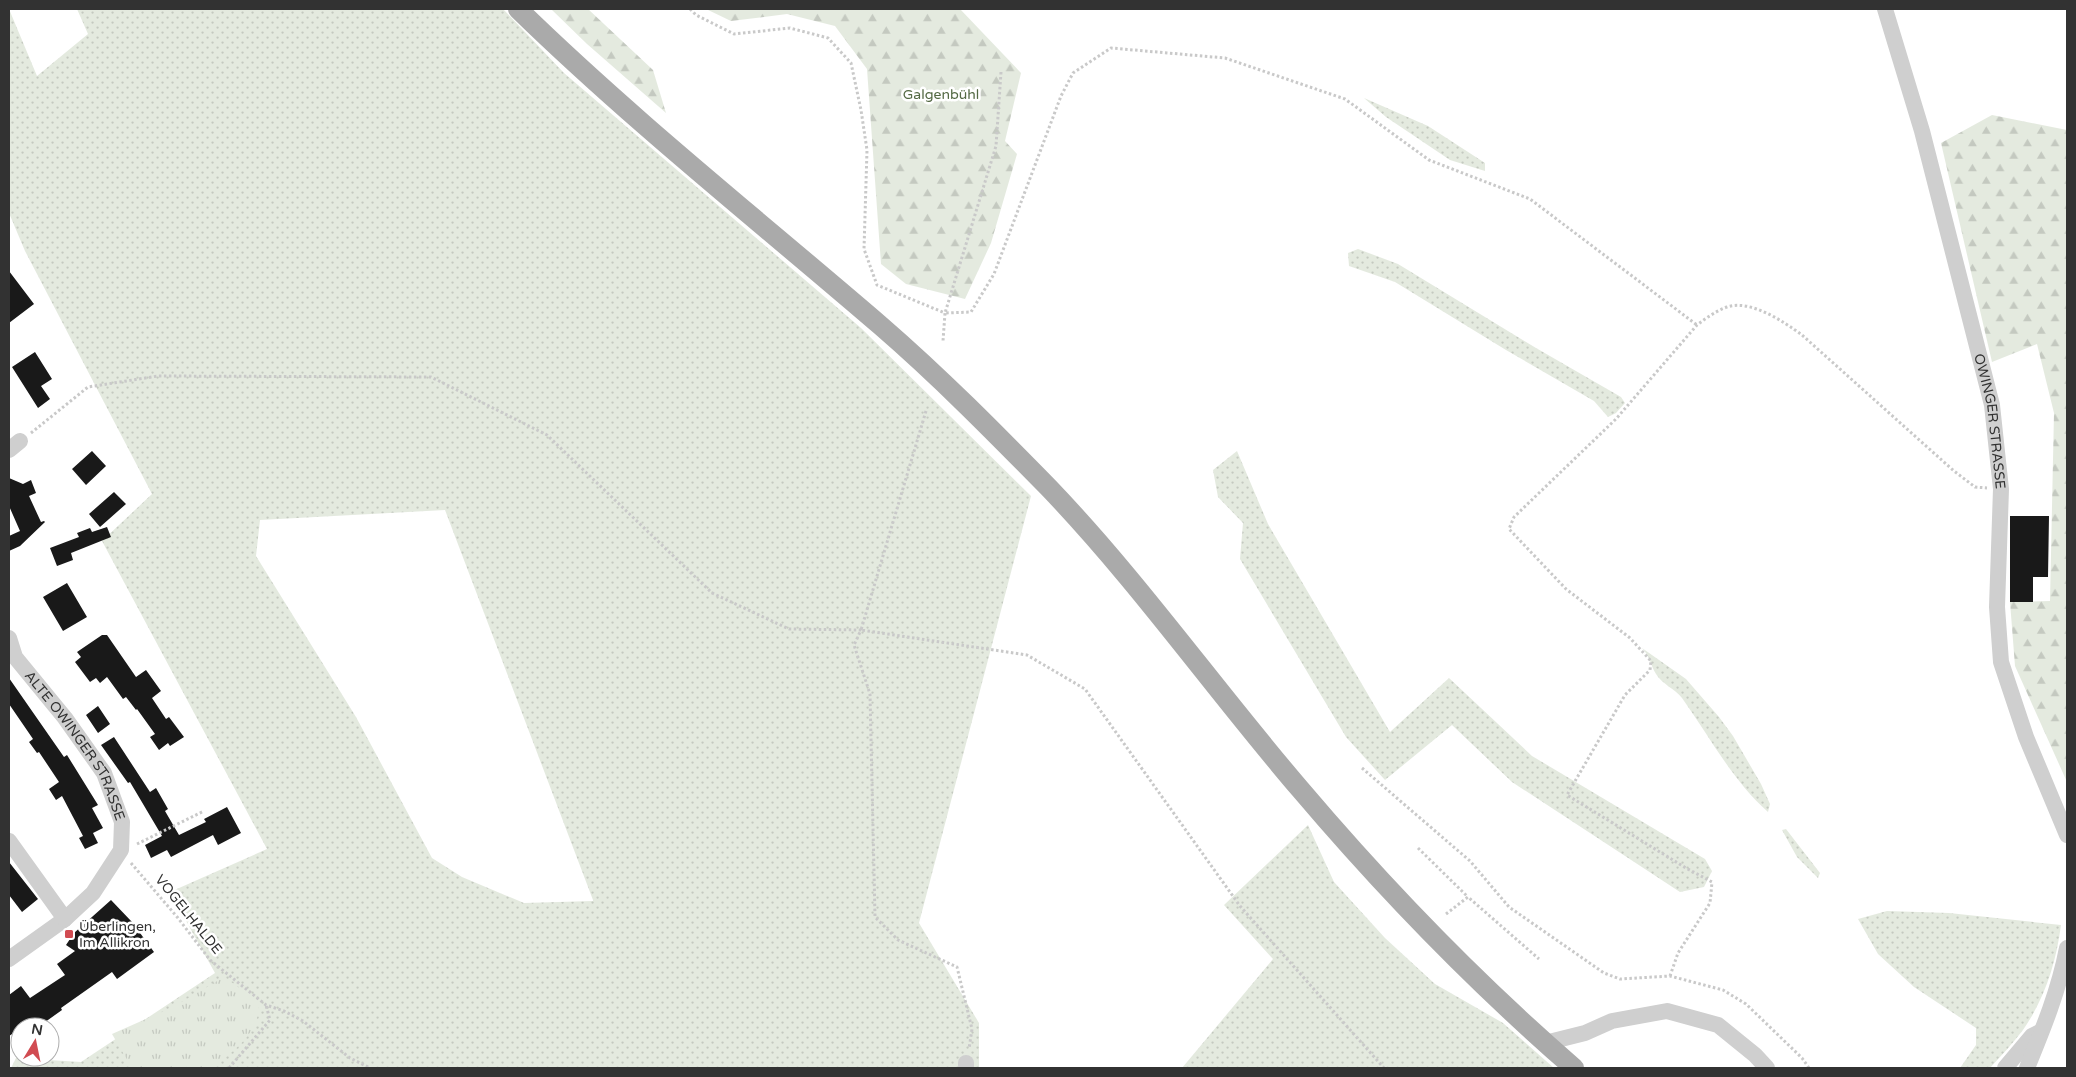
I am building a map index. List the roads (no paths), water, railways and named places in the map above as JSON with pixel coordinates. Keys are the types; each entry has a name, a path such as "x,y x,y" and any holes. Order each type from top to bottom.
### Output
{"main road":[{"path":"518,9 624,109 884,329 1007,446 1095,540 1301,790 1413,914 1545,1043 1574,1068"}],"street":[{"name":"OWINGER STRASSE","path":"1886,9 1922,131 1992,405 2001,489 1997,607 2001,662 2026,737 2067,835"},
{"name":"ALTE OWINGER STRASSE","path":"9,638 15,657 64,718 104,773 122,822 121,850 93,893 65,919"},
{"path":"9,841 65,919 9,959"},
{"path":"2027,1068 2062,974 2067,948"},
{"path":"1545,1043 1585,1033 1612,1021 1666,1011 1718,1025 1755,1055 1767,1068"},
{"path":"2005,1068 2032,1036 2042,1031"}],"place":[{"name":"Überlingen, Im Allikron","path":"69,934"}],"park label":[{"name":"Galgenbühl","path":"941,94"}]}
